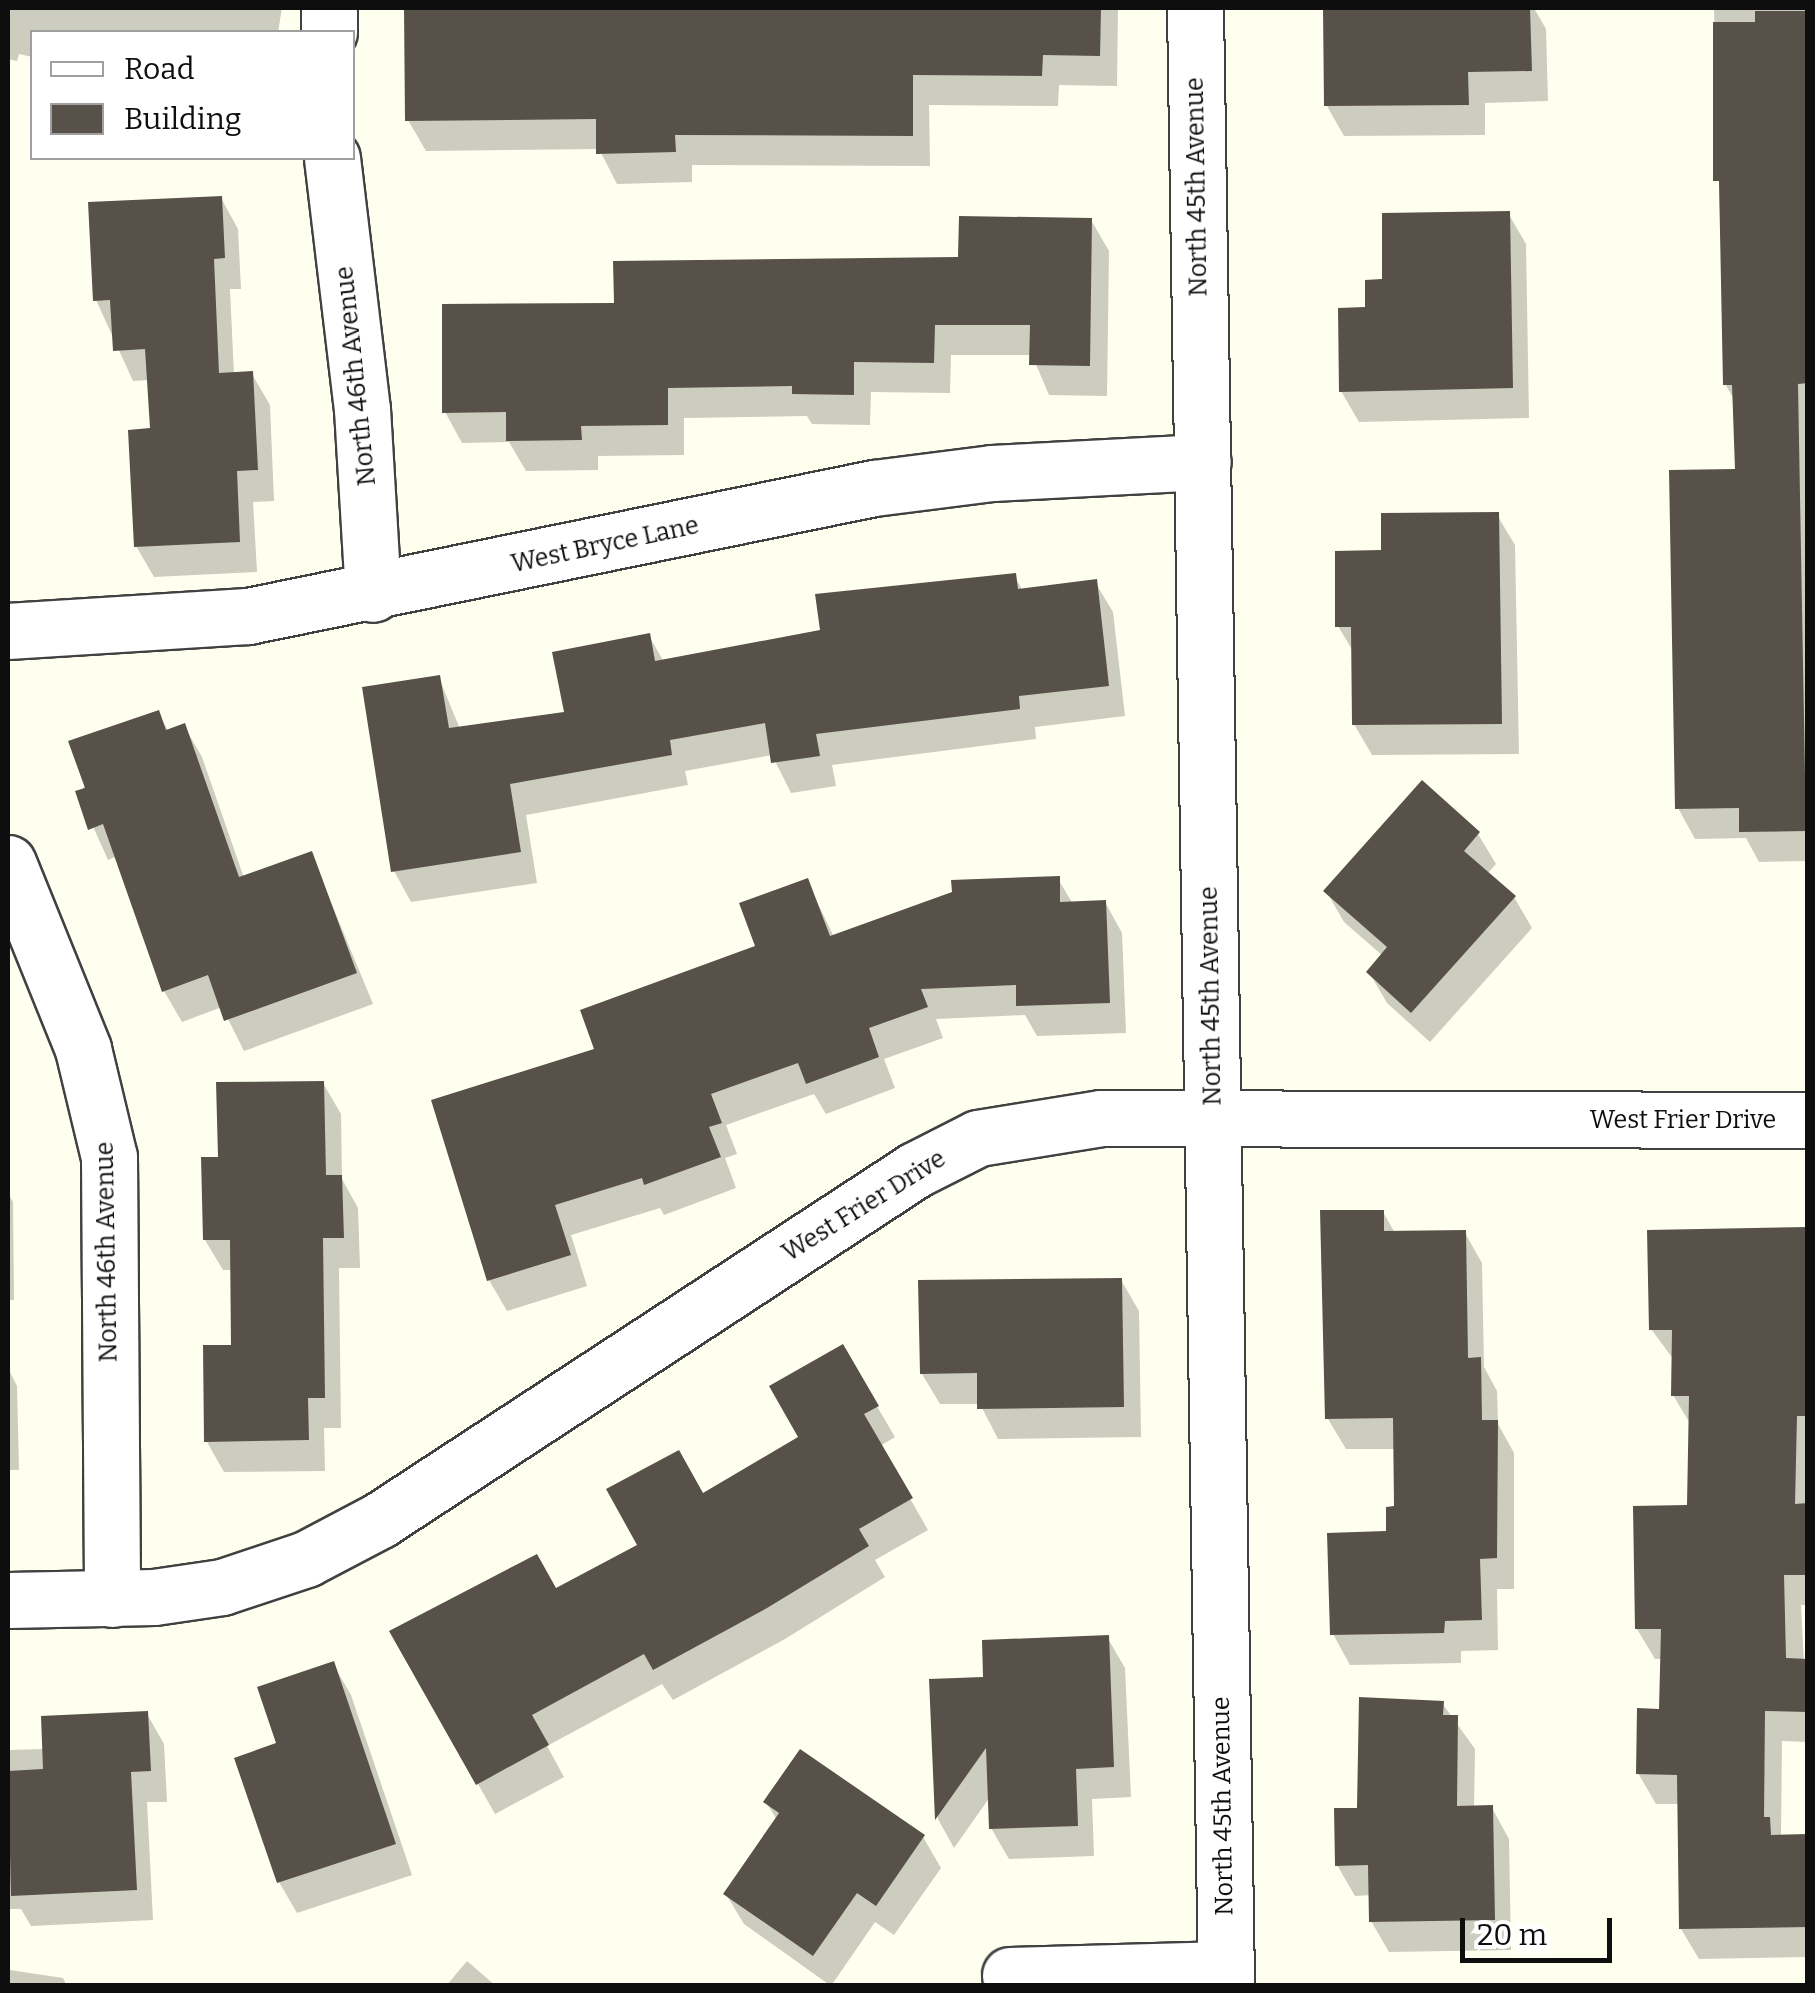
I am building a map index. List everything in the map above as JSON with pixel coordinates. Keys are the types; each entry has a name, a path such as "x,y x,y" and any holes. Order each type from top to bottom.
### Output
{"street":[{"name":"North 45th Avenue","path":"1195,8 1225,1977"},
{"name":"North 46th Avenue","path":"332,160 362,408 372,594"},
{"name":"West Bryce Lane","path":"8,631 248,616 372,594 874,488 992,473 1202,462"},
{"name":"North 46th Avenue","path":"8,863 83,1049 109,1157 112,1599"},
{"name":"West Frier Drive","path":"8,1600 112,1599 222,1587 306,1559 380,1520 916,1170 978,1138 1101,1118 1808,1120"},
{"path":"1010,1975 1225,1977"}],"building":[{"path":"404,8 1101,8 1100,56 1043,55 1042,76 913,75 913,136 675,135 676,152 596,154 596,119 405,121"},
{"path":"1323,8 1530,8 1532,71 1468,72 1469,105 1324,106"},
{"path":"1755,11 1808,11 1808,383 1798,384 1806,831 1739,832 1739,808 1675,809 1669,470 1735,469 1732,385 1723,385 1719,181 1713,181 1713,22 1755,22"},
{"path":"222,196 225,258 214,259 219,373 253,371 258,470 237,471 240,542 134,547 128,430 150,428 145,349 113,351 110,300 93,301 88,202"},
{"path":"1510,211 1513,388 1339,392 1338,308 1365,307 1365,280 1382,279 1382,213"},
{"path":"959,216 1092,218 1090,366 1029,365 1030,325 935,325 934,363 854,362 854,395 792,394 792,386 668,388 668,425 581,426 582,440 506,441 506,412 442,413 442,304 614,303 613,261 958,257"},
{"path":"1499,512 1502,724 1352,725 1351,627 1335,627 1335,551 1381,550 1381,513"},
{"path":"1016,573 1018,589 1097,579 1109,686 1019,696 1020,709 816,734 820,756 771,763 765,723 670,740 672,755 510,784 521,852 391,872 362,687 440,675 449,728 564,712 552,652 650,633 655,661 820,630 815,594"},
{"path":"159,710 166,730 185,723 239,877 312,851 357,973 224,1021 208,975 162,992 103,824 88,830 75,791 85,788 68,741"},
{"path":"1422,780 1480,832 1464,851 1516,896 1411,1013 1366,972 1387,947 1323,891"},
{"path":"1060,876 1060,902 1106,900 1110,1003 1016,1006 1016,985 921,989 928,1007 869,1028 879,1057 806,1084 798,1063 711,1094 722,1123 709,1127 721,1157 644,1185 642,1178 555,1205 571,1255 487,1281 431,1100 594,1049 580,1010 755,946 739,903 808,878 830,936 952,892 951,880"},
{"path":"324,1081 326,1175 342,1175 344,1238 323,1238 325,1398 308,1398 309,1440 204,1442 203,1345 231,1345 230,1240 203,1240 201,1157 218,1157 216,1082"},
{"path":"1320,1210 1384,1210 1384,1231 1466,1230 1468,1358 1481,1357 1482,1420 1498,1420 1497,1558 1480,1559 1482,1620 1445,1621 1444,1633 1330,1635 1327,1533 1386,1531 1386,1507 1394,1506 1393,1418 1325,1419"},
{"path":"1808,1227 1808,1416 1797,1416 1795,1504 1808,1503 1808,1575 1784,1575 1786,1658 1808,1659 1808,1712 1765,1711 1764,1817 1770,1817 1771,1835 1808,1834 1808,1927 1679,1929 1677,1775 1636,1774 1637,1708 1659,1709 1661,1629 1635,1629 1633,1506 1687,1505 1689,1396 1671,1396 1672,1330 1649,1330 1647,1230"},
{"path":"1122,1278 1124,1407 977,1409 977,1373 920,1374 918,1280"},
{"path":"843,1344 879,1406 864,1414 913,1498 859,1529 869,1546 767,1608 653,1670 644,1654 532,1715 549,1745 476,1785 389,1631 537,1554 556,1588 637,1545 606,1489 679,1450 703,1493 798,1437 769,1386"},
{"path":"1109,1635 1114,1767 1076,1769 1078,1826 989,1829 986,1748 935,1820 929,1679 983,1677 982,1640"},
{"path":"334,1661 396,1844 277,1883 234,1758 276,1743 257,1687"},
{"path":"1359,1697 1444,1701 1443,1715 1458,1715 1457,1806 1493,1805 1495,1920 1369,1922 1368,1865 1335,1866 1334,1808 1357,1808"},
{"path":"148,1711 151,1771 131,1772 137,1890 11,1896 8,1771 43,1769 41,1716"},
{"path":"800,1749 925,1835 876,1906 857,1893 813,1956 723,1894 779,1813 763,1802"}]}
